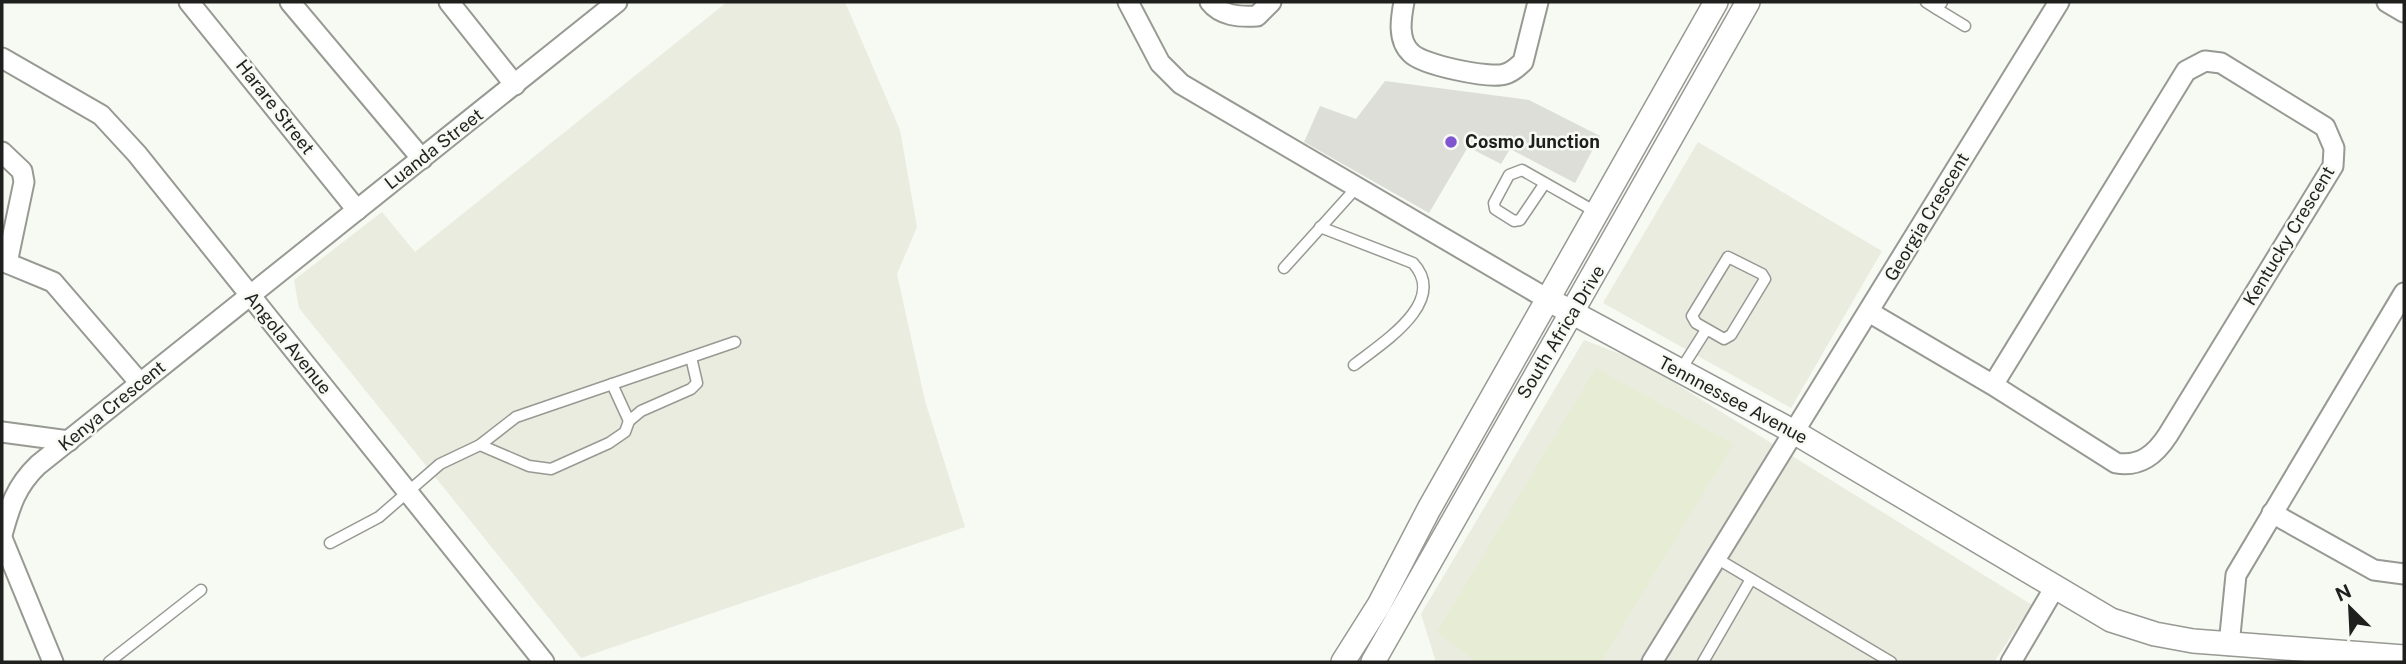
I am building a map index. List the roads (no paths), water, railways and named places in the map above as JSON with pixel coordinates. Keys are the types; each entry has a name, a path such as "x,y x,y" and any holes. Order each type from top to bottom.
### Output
{"street":[{"path":"290,2 422,159"},
{"path":"449,2 514,85"},
{"name":"Luanda Street","path":"250,296 616,2"},
{"name":"Tennnessee Avenue","path":"1128,2 1160,63 1181,84 1549,300 1794,432 2111,620 2167,637 2229,645 2404,657"},
{"path":"1210,2 1216,10 1240,17 1257,16 1271,2"},
{"path":"1404,2 1401,30 1411,53 1422,60 1485,75 1503,75 1522,62 1538,2"},
{"name":"South Africa Drive","path":"1343,662 1379,605 1429,509 1716,2"},
{"name":"South Africa Drive","path":"1373,662 1748,2"},
{"name":"Georgia Crescent","path":"1653,662 2059,2"},
{"path":"2387,2 2404,12"},
{"name":"Harare Street","path":"193,3 357,211"},
{"name":"Angola Avenue","path":"2,58 101,115 137,154 544,662"},
{"name":"Kentucky Crescent","path":"1868,312 1993,385 2116,463 2133,464 2147,458 2168,435 2333,166 2334,148 2325,127 2221,64 2205,61 2192,66 2180,78 1993,385"},
{"path":"2,152 22,170 24,181 4,262 53,282 140,383"},
{"path":"2229,645 2236,575 2404,293"},
{"name":"Kenya Crescent","path":"53,662 2,536 12,498 21,481 250,296"},
{"path":"2,432 69,441"},
{"path":"2272,513 2374,569 2404,574"},
{"path":"2011,662 2055,587"}],"lane":[{"path":"1926,2 1940,5 1965,26"},
{"path":"1545,183 1520,220 1514,221 1495,209 1494,203 1509,175 1515,170 1522,170 1545,183 1596,212"},
{"path":"1284,268 1357,187"},
{"path":"1320,228 1413,263 1423,273 1427,286 1400,330 1354,365"},
{"path":"1728,257 1763,274 1765,281 1731,335 1722,338 1706,330 1693,321 1693,314 1728,257"},
{"path":"1680,371 1706,330"},
{"path":"330,543 379,517 440,464 480,445 516,417 735,342"},
{"path":"480,445 529,466 551,469 609,443 625,432 629,421 641,411 691,389 696,383 691,357"},
{"path":"612,384 629,421"},
{"path":"1716,558 1891,662"},
{"path":"1703,662 1751,579"},
{"path":"109,662 201,590"}],"place":[{"name":"Cosmo Junction","path":"1451,142"}]}
